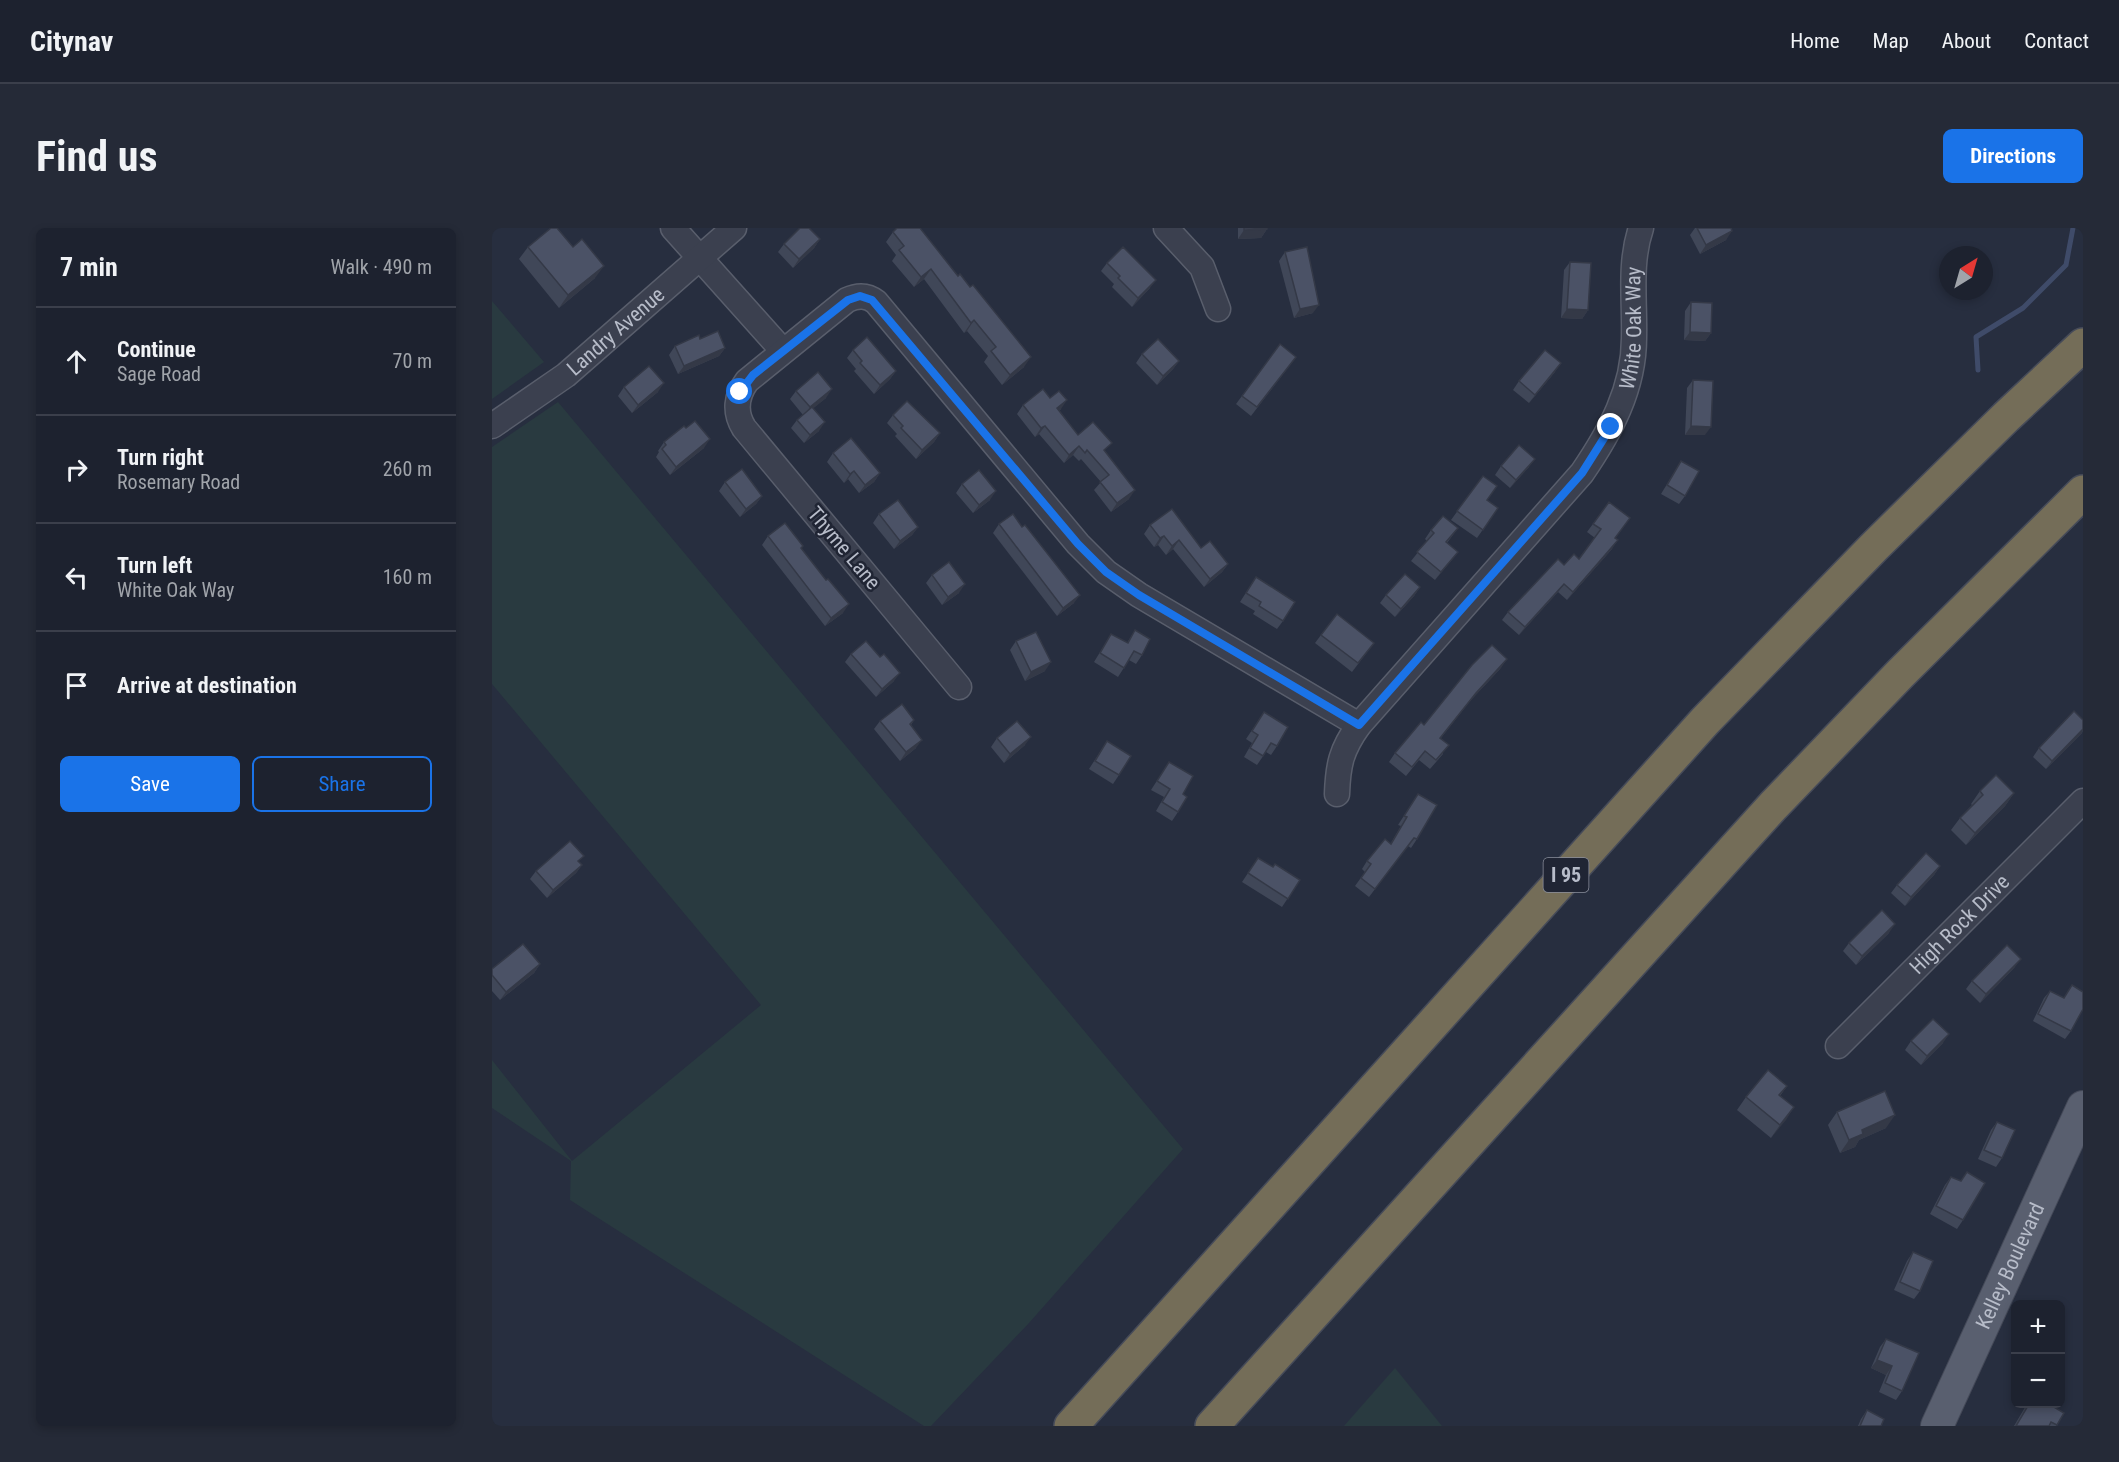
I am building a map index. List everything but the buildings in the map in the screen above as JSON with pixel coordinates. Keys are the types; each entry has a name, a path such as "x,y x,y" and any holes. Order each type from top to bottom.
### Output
{"highway":[{"name":"I 95","path":"1071,1426 1706,721 1896,525 2083,345"},
{"path":"1212,1426 1773,806 1900,674 2083,492"}],"main road":[{"name":"Kelley Boulevard","path":"1937,1426 2083,1107"}],"street":[{"path":"673,228 783,351 848,300 864,297 879,305 1078,544 1106,572 1139,595 1359,725"},
{"name":"Landry Avenue","path":"492,426 566,375 734,228"},
{"path":"1166,228 1202,267 1218,309"},
{"name":"White Oak Way","path":"1337,794 1338,767 1341,756 1359,725 1582,473 1611,427 1623,402 1632,369 1635,260 1641,228"},
{"name":"Thyme Lane","path":"783,351 747,381 740,392 737,404 744,428 959,687"},
{"name":"High Rock Drive","path":"1838,1046 2083,801"}],"shaded area":[{"path":"492,301 544,362 492,399"},
{"path":"558,402 1183,1149 1029,1323 931,1426 924,1426 570,1200 571,1161 492,1108 492,1060 572,1161 761,1005 492,684 492,447"},
{"path":"1395,1368 1442,1426 1344,1426"}],"waterway":[{"path":"1978,370 1976,337 2023,308 2066,265 2073,228"}],"route":[{"path":"740,392 753,375 848,300 860,296 872,300 879,305 1078,544 1106,572 1139,595 1359,725 1582,473 1611,427"}]}
